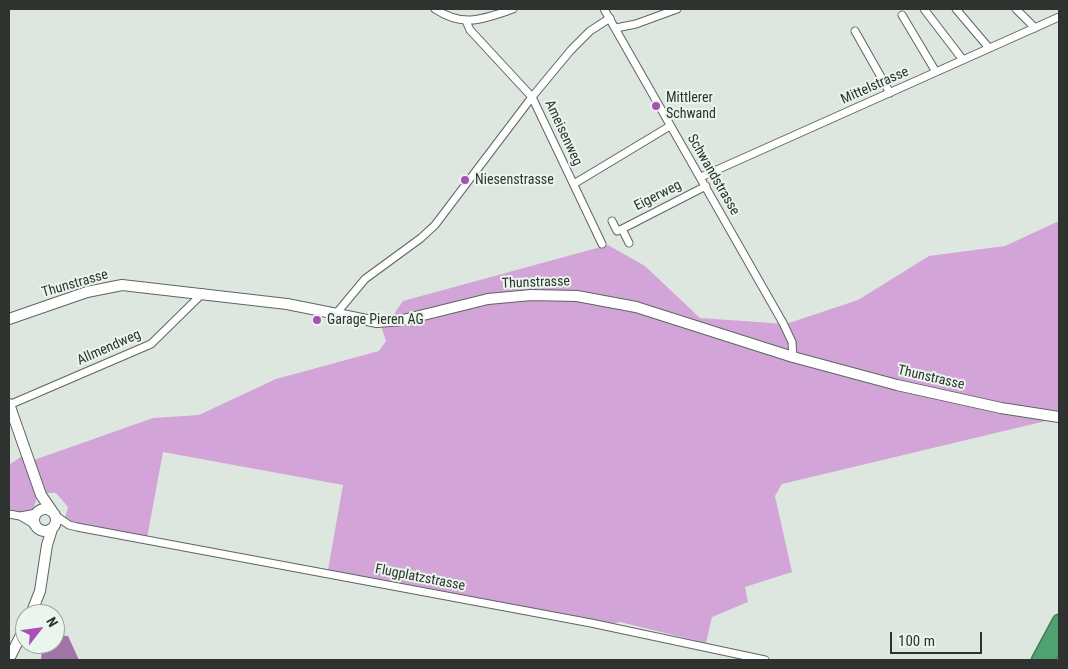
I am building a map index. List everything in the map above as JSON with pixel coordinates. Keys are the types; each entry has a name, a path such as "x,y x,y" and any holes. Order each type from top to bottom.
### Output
{"highway":[{"path":"1038,660 1059,621"},
{"path":"1048,660 1059,640"}],"street":[{"path":"435,9 447,16 466,21 487,18 513,9"},
{"path":"616,28 636,24 677,9"},
{"path":"924,9 963,60"},
{"path":"956,9 990,48"},
{"path":"1016,9 1035,28"},
{"path":"335,315 365,279 412,245 435,225 532,97 576,44 608,12"},
{"name":"Schwandstrasse","path":"608,12 670,126 701,177 790,337 793,357"},
{"path":"902,15 936,72"},
{"name":"Mittelstrasse","path":"701,177 1059,17"},
{"name":"Ameisenweg","path":"466,21 470,30 532,97 602,244"},
{"path":"855,31 890,93"},
{"path":"577,182 670,126"},
{"name":"Eigerweg","path":"622,229 706,186"},
{"path":"612,221 617,230 622,229 629,243"},
{"name":"Thunstrasse","path":"9,318 87,292 116,286 140,286 203,293 287,304 366,321 391,322 488,299 531,295 577,296 636,307 793,357 906,388 1001,408 1059,417"},
{"name":"Allmendweg","path":"9,404 151,344 203,293"},
{"path":"9,404 12,422 41,495 54,514 53,528 47,545 42,583 35,604"},
{"path":"41,495 38,527 47,545"},
{"path":"20,516 38,512 54,514"},
{"path":"9,514 20,516 38,527 53,528"},
{"name":"Flugplatzstrasse","path":"54,514 69,525"},
{"name":"Flugplatzstrasse","path":"53,528 69,525 601,624 765,660"},
{"path":"9,660 15,648"}],"shaded area":[{"path":"1059,221 1059,413 1050,420 782,484 775,496 792,572 745,587 748,602 712,617 706,643 620,622 596,627 328,570 343,485 163,452 147,538 68,522 65,518 68,507 56,493 44,493 34,460 153,418 199,415 276,379 379,351 386,341 381,326 388,323 403,301 608,245 645,266 700,318 786,324 858,300 929,256 1005,246"},
{"path":"22,456 35,492 36,501 33,509 20,513 9,511 9,465"},
{"path":"65,636 68,636 79,660 41,660 41,654 65,654"}],"place":[{"name":"Mittlerer Schwand","path":"656,106"},
{"name":"Niesenstrasse","path":"465,180"},
{"name":"Garage Pieren AG","path":"317,320"}]}
